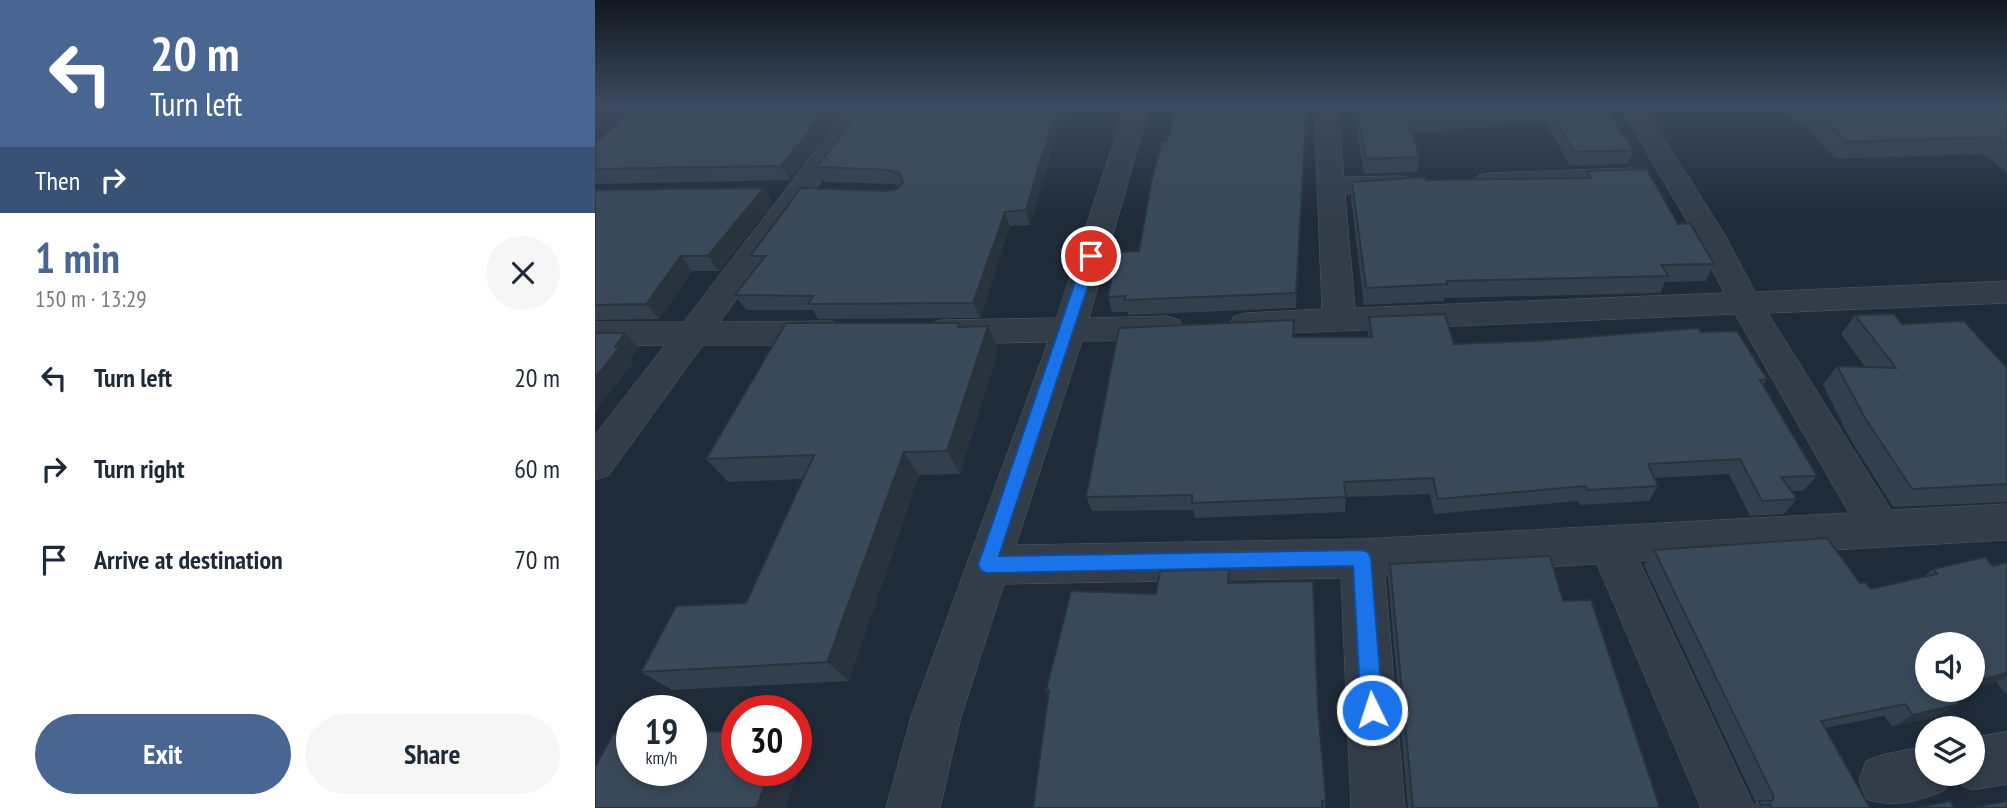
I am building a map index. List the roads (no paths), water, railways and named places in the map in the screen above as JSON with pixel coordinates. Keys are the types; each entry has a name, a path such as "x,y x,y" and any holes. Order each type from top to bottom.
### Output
{"street":[{"path":"595,464 836,143"},
{"path":"913,808 936,717 1068,332 1126,143"},
{"path":"1328,143 1339,320"},
{"path":"1654,143 1710,235 1745,303 1880,529"},
{"path":"1464,181 1673,174"},
{"path":"1331,186 1422,183"},
{"path":"915,332 1068,332 2007,292"},
{"path":"595,334 859,333"},
{"path":"987,565 1362,558 2007,522"},
{"path":"1610,544 1728,808"},
{"path":"1362,558 1378,808"},
{"path":"1985,762 2007,758"}]}
